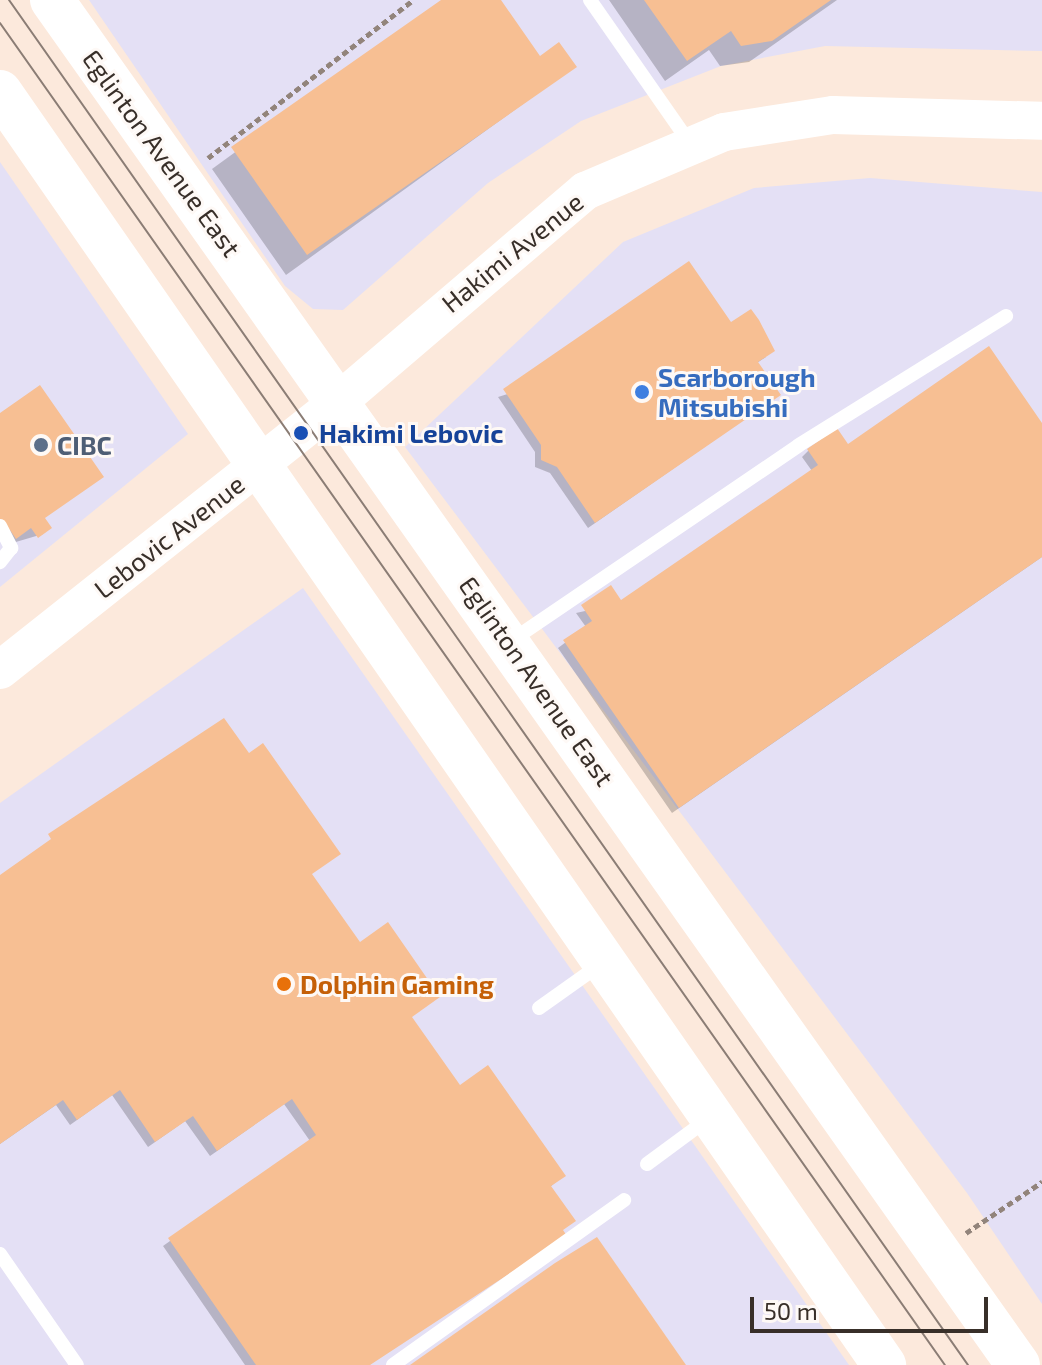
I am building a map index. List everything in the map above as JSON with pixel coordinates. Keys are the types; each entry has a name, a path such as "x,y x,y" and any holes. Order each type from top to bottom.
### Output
{"main road":[{"name":"Eglinton Avenue East","path":"52,0 510,642 1018,1365"},
{"path":"0,92 602,964 884,1365"}],"street":[{"name":"Hakimi Avenue","path":"338,402 585,191 724,132 833,115 1042,121"},
{"name":"Lebovic Avenue","path":"0,670 338,402"}],"lane":[{"path":"590,0 692,146"},
{"path":"510,642 799,445 1006,316"},
{"path":"0,526 11,548 0,562"},
{"path":"539,1008 602,964"},
{"path":"647,1164 710,1118"},
{"path":"393,1365 624,1200"},
{"path":"0,1254 77,1365"}],"path":[{"path":"208,158 413,0"},
{"path":"964,1234 1042,1182"}],"shaded area":[{"path":"89,0 1042,0 1042,51 825,46 721,66 581,121 488,183 343,310 313,309 285,286"},
{"path":"0,162 188,434 0,587"},
{"path":"870,178 1042,192 1042,1304 967,1193 405,447 623,242 754,188"},
{"path":"303,588 849,1365 0,1365 0,803"}],"building":[{"path":"441,0 501,0 540,56 559,42 577,67 307,255 231,147"},
{"path":"644,0 831,0 772,41 741,46 731,31 687,61"},
{"name":"Scarborough Mitsubishi","path":"689,261 731,322 751,309 759,320 775,351 758,362 781,395 595,523 557,467 541,460 541,445 503,389"},
{"path":"989,346 1042,423 1042,557 679,808 563,640 592,621 581,605 611,585 621,600 818,465 807,449 837,428 848,444"},
{"name":"CIBC","path":"40,385 104,477 45,518 52,528 38,538 31,528 16,539 10,530 0,537 0,413"},
{"path":"224,718 249,753 263,743 341,854 312,874 360,942 388,922 440,997 412,1017 460,1085 488,1065 566,1176 551,1186 576,1221 563,1230 567,1236 370,1365 256,1365 168,1238 316,1135 292,1099 217,1151 193,1116 155,1142 120,1090 77,1120 63,1100 0,1144 0,875 51,839 48,834"},
{"path":"597,1237 686,1365 410,1365 555,1263"}],"tram line":[{"path":"9,0 968,1365"},
{"path":"0,23 945,1365"}],"place":[{"name":"Scarborough Mitsubishi","path":"642,392"},
{"name":"Hakimi Lebovic","path":"301,433"},
{"name":"CIBC","path":"41,445"},
{"name":"Dolphin Gaming","path":"284,984"}]}
